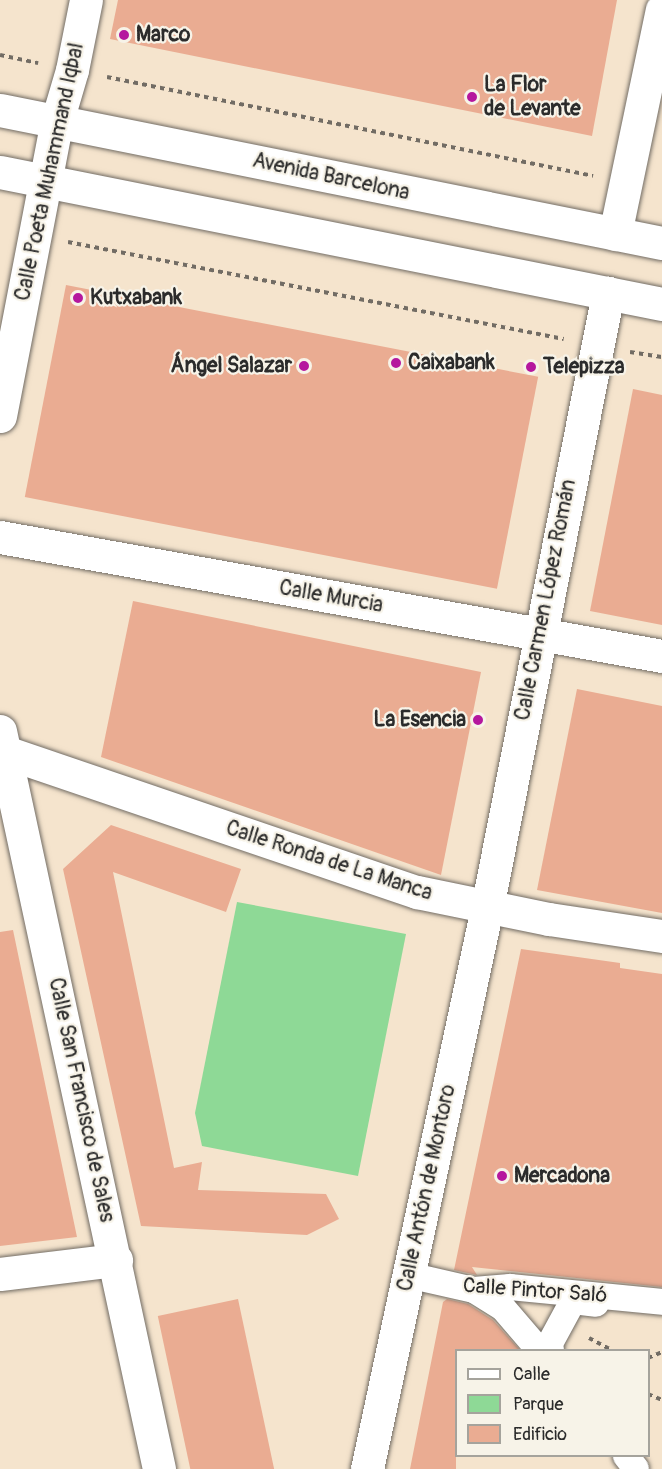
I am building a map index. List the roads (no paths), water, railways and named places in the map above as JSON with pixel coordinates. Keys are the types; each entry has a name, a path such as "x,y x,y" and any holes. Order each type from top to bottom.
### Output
{"street":[{"name":"Calle Poeta Muhammand Iqbal","path":"0,416 57,121 72,70 86,0"},
{"path":"615,234 662,10"},
{"name":"Avenida Barcelona","path":"0,110 662,243"},
{"path":"0,172 662,304"},
{"name":"Calle Carmen López Román","path":"487,908 538,634 608,293"},
{"name":"Calle Murcia","path":"0,537 662,656"},
{"name":"Calle Ronda de La Manca","path":"3,742 417,892 487,908 662,936"},
{"name":"Calle San Francisco de Sales","path":"3,742 116,1260 159,1469"},
{"name":"Calle Antón de Montoro","path":"367,1469 487,908"},
{"path":"0,1274 116,1260"},
{"name":"Calle Pintor Saló","path":"408,1275 474,1290 510,1287 662,1302"},
{"path":"474,1290 503,1308 538,1349"},
{"path":"550,1349 548,1347 573,1301 662,1312"}],"place":[{"name":"Marco","path":"124,35"},
{"name":"La Flor de Levante","path":"472,97"},
{"name":"Kutxabank","path":"78,298"},
{"name":"Caixabank","path":"396,363"},
{"name":"Ángel Salazar","path":"304,366"},
{"name":"Telepizza","path":"531,367"},
{"name":"La Esencia","path":"478,720"},
{"name":"Mercadona","path":"502,1176"}]}
